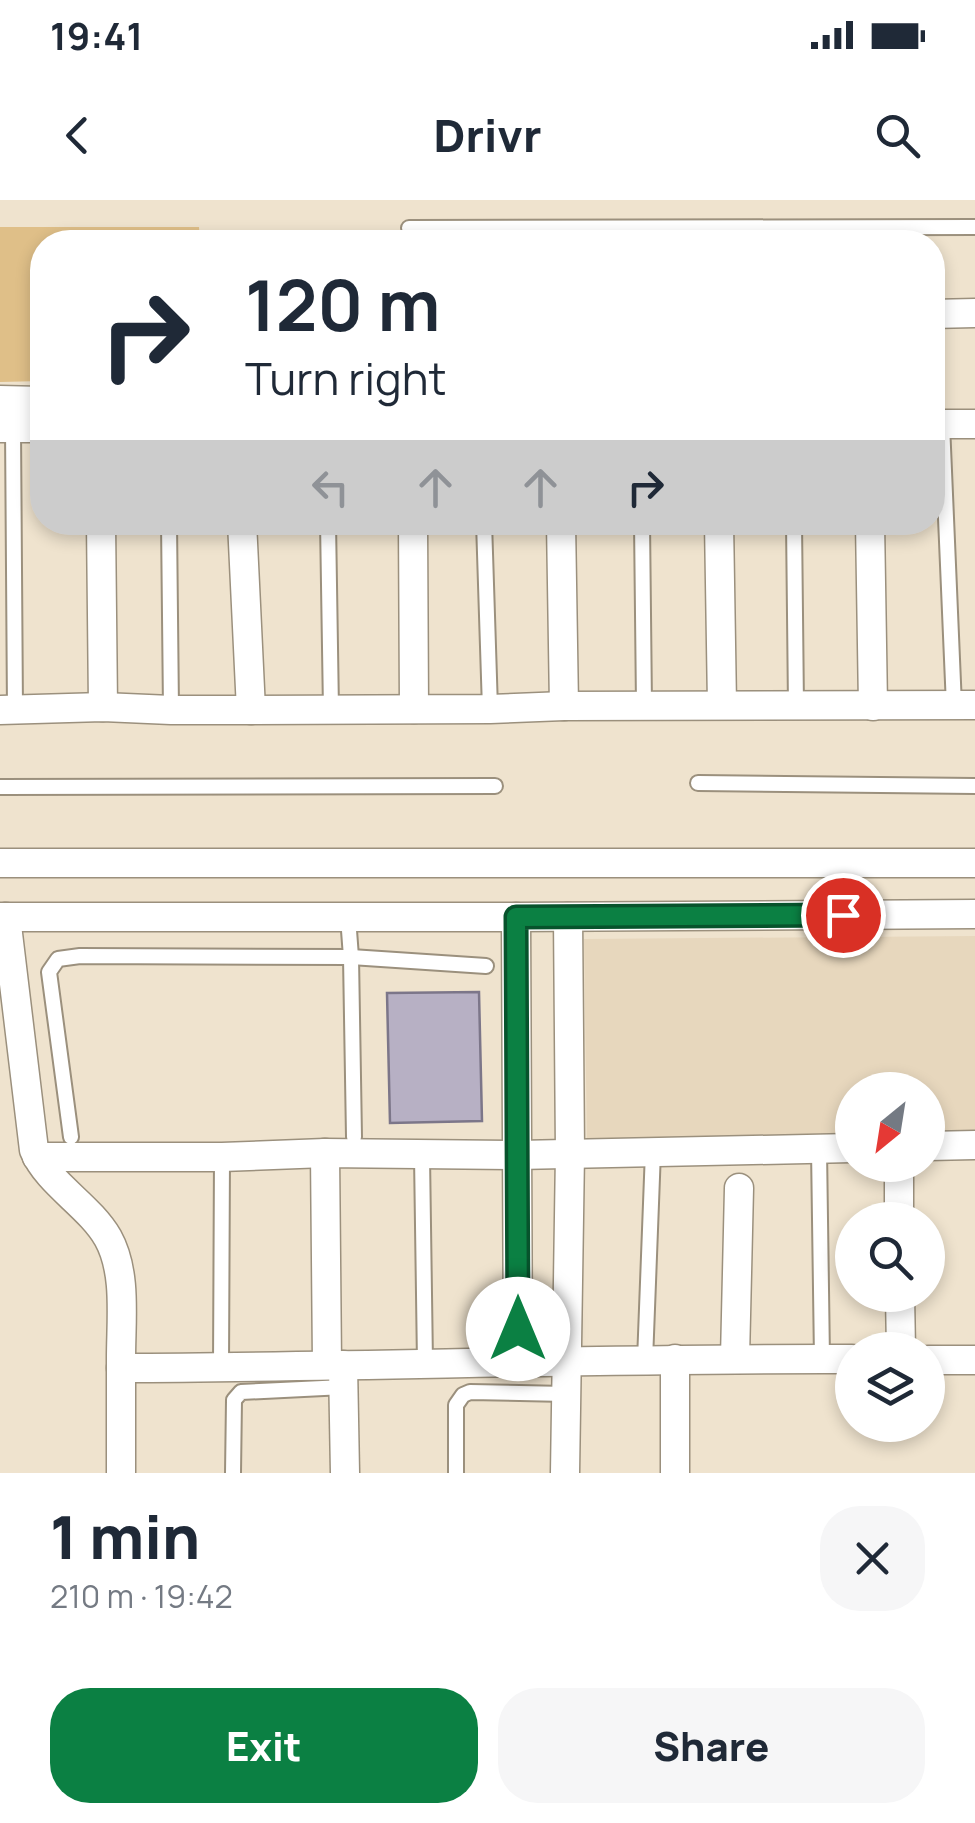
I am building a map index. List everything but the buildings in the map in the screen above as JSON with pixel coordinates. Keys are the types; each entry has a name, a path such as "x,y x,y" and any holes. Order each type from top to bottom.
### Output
{"street":[{"path":"945,314 975,314"},
{"path":"0,400 30,401"},
{"path":"945,424 975,424"},
{"path":"100,535 103,707"},
{"path":"243,535 251,710"},
{"path":"413,535 414,710"},
{"path":"562,535 564,706"},
{"path":"718,535 722,705"},
{"path":"870,535 873,706"},
{"path":"8,710 964,706"},
{"path":"0,863 975,863"},
{"path":"121,1473 118,1266 98,1222 37,1157 3,917 975,914"},
{"path":"565,1473 570,1153 568,916"},
{"path":"516,917 518,1364"},
{"path":"945,1146 975,1145"},
{"path":"37,1157 518,1155 835,1149"},
{"path":"326,1153 345,1473"},
{"path":"735,1358 739,1188"},
{"path":"675,1359 675,1473"},
{"path":"121,1368 338,1372 425,1364 835,1359"},
{"path":"945,1360 975,1360"}],"lane":[{"path":"409,228 975,226"},
{"path":"6,428 8,710"},
{"path":"945,508 964,706"},
{"path":"169,535 172,710"},
{"path":"328,535 331,710"},
{"path":"484,535 490,709"},
{"path":"642,535 644,706"},
{"path":"794,535 796,706"},
{"path":"698,783 975,786"},
{"path":"0,787 495,786"},
{"path":"348,917 354,1137"},
{"path":"71,1136 49,972 58,959 351,958 486,966"},
{"path":"819,1149 822,1359"},
{"path":"644,1362 653,1150"},
{"path":"221,1368 222,1156"},
{"path":"422,1156 425,1364"},
{"path":"233,1473 234,1400 240,1392 338,1372"},
{"path":"456,1473 456,1406 463,1394 566,1394"}],"shaded area":[{"path":"0,227 199,227 199,230 30,230 30,381 0,382"},
{"path":"975,936 975,1142 945,1143 945,1072 835,1072 835,1143 587,1145 584,939"}],"route":[{"path":"518,1329 516,917 843,915"}]}
